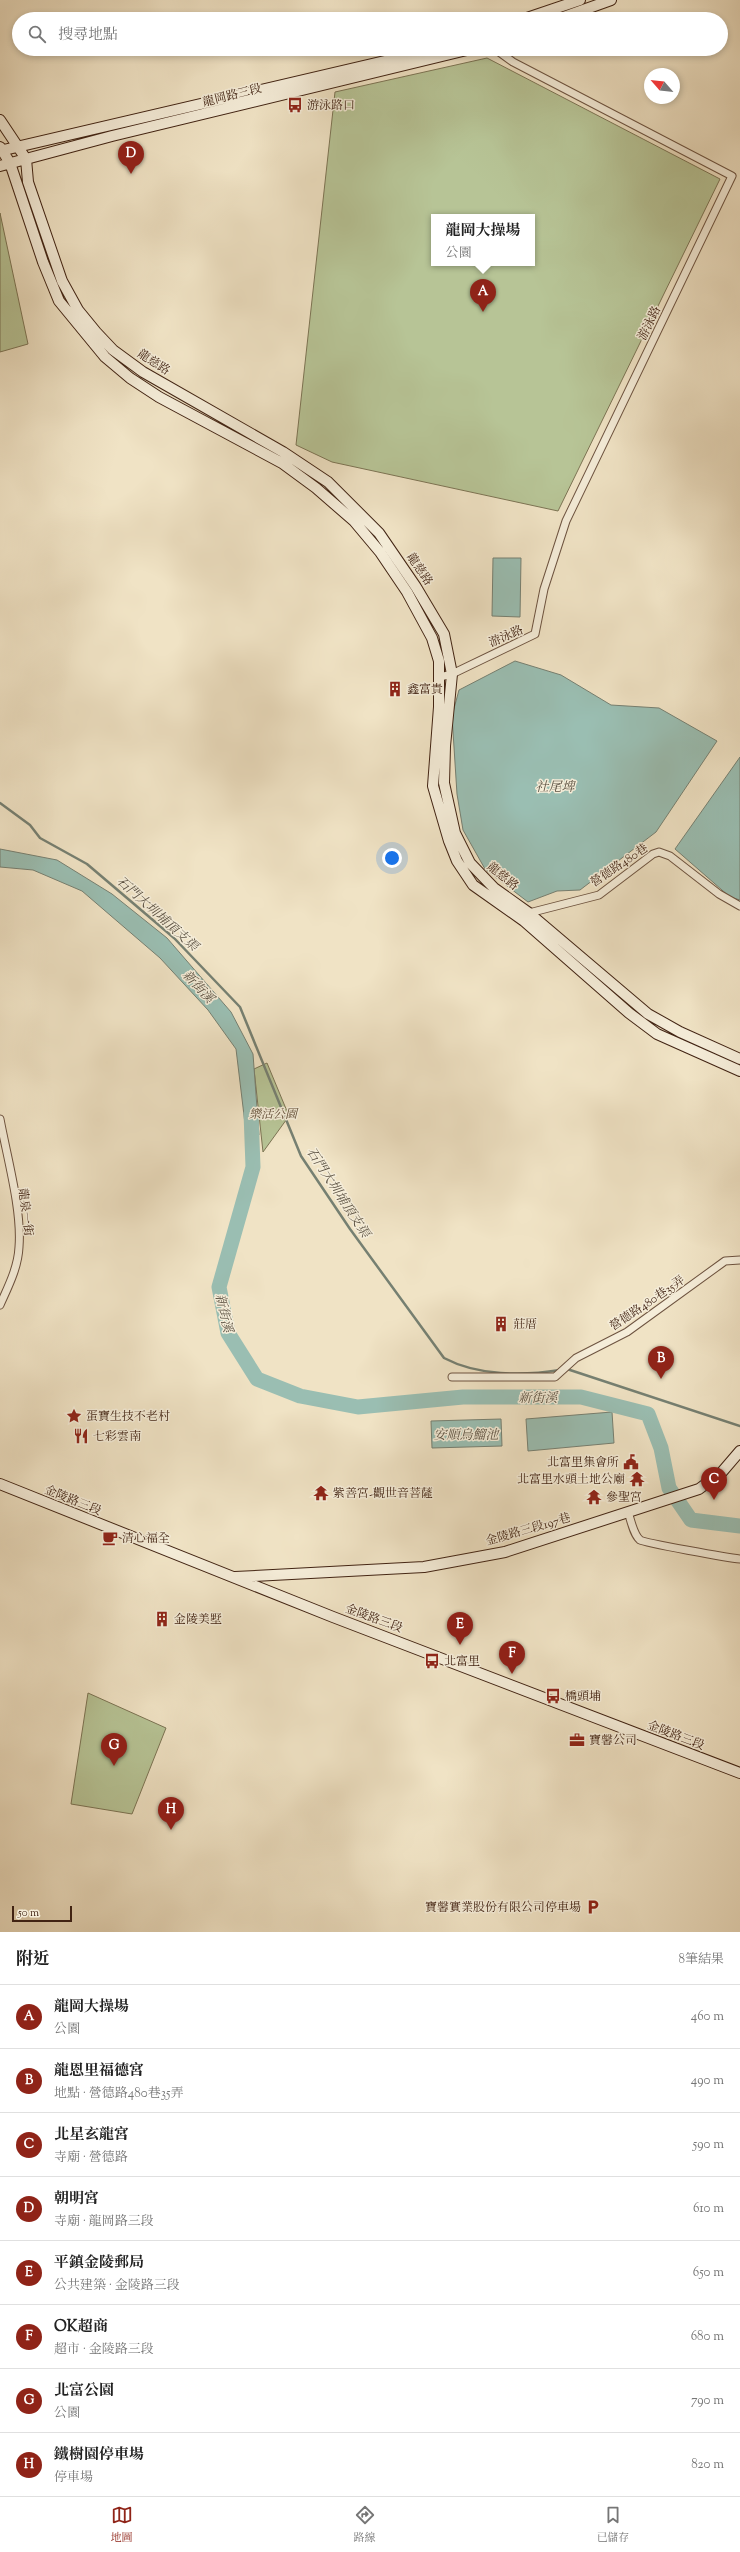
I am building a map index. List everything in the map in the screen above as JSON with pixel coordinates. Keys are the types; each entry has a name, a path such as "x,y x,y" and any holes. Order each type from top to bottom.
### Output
{"street":[{"path":"545,12 580,0"},
{"path":"578,12 611,0"},
{"name":"龍岡路三段","path":"1,150 406,56"},
{"name":"龍岡路三段","path":"0,166 443,56"},
{"name":"游泳路","path":"440,677 452,674 535,634 544,589 566,521 732,176 513,62 504,56"},
{"name":"龍慈路","path":"0,120 26,159 28,182 53,259 78,310 96,332 113,350 143,372 283,452 328,482 379,533 412,589 444,634 452,674 445,746 444,782 456,832 470,863 480,876 527,917 629,1013 657,1034 740,1071"},
{"name":"龍慈路","path":"1,150 10,163 43,262 59,301 105,357 159,397 282,463 316,488 354,522 412,589 432,638 439,661 440,677 433,786 449,841 457,861 473,885 527,917 648,1014 680,1032 740,1060"},
{"name":"營德路480巷","path":"527,917 599,895 654,854 659,852 670,856 719,894 740,906"},
{"name":"龍泉一街","path":"0,1120 17,1213 19,1247 15,1271 0,1305"},
{"name":"營德路480巷35弄","path":"452,1377 555,1377 576,1358 627,1332 725,1261 740,1260"},
{"name":"金陵路三段197巷","path":"231,1577 424,1567 505,1552 699,1489 722,1472 740,1451"},
{"name":"金陵路三段","path":"0,1484 231,1577 740,1773"},
{"path":"628,1512 637,1536 644,1542 694,1550 721,1557 740,1559"}],"green space":[{"path":"487,58 720,179 558,511 332,462 296,445 335,92"},
{"path":"0,213 28,344 0,352"},
{"name":"樂活公園","path":"267,1063 289,1116 263,1152 254,1069"},
{"path":"88,1693 166,1728 132,1814 71,1804"}],"water":[{"path":"493,558 521,558 520,617 492,616"},
{"name":"社尾埤","path":"515,661 561,675 611,705 659,708 717,741 656,832 580,890 557,891 528,902 485,869 463,830 457,794 452,716 459,690"},
{"path":"740,757 740,900 730,897 675,849"},
{"name":"新街溪","path":"0,849 57,860 112,894 167,938 231,1012 253,1054 259,1135 246,1132 236,1049 208,1010 160,958 82,891 33,870 0,867"},
{"path":"612,1412 614,1443 528,1451 526,1419"},
{"name":"安順烏鰡池","path":"501,1419 502,1446 432,1448 431,1421"}],"waterway":[{"name":"石門大圳埔頂支渠","path":"0,803 30,825 40,838 87,864 174,938 240,1007 301,1156 350,1229 444,1358 471,1368 501,1373 516,1374 560,1370"},
{"name":"新街溪","path":"251,1113 253,1167 219,1287 228,1333 257,1379 300,1396 358,1407 463,1397 581,1397 648,1414 661,1448 669,1488 691,1520 740,1526"},
{"name":"石門大圳埔頂支渠","path":"567,1369 740,1426"}],"place":[{"name":"游泳路口","path":"295,105"},
{"name":"朝明宮","path":"131,174"},
{"name":"龍岡大操場","path":"483,312"},
{"name":"鑫富貴","path":"395,689"},
{"name":"莊厝","path":"501,1324"},
{"name":"龍恩里福德宮","path":"661,1379"},
{"name":"蛋寶生技不老村","path":"74,1416"},
{"name":"七彩雲南","path":"81,1436"},
{"name":"北富里集會所","path":"631,1462"},
{"name":"北富里水頭土地公廟","path":"637,1479"},
{"name":"紫善宮-觀世音菩薩","path":"321,1493"},
{"name":"參聖宮","path":"594,1497"},
{"name":"北星玄龍宮","path":"714,1500"},
{"name":"清心福全","path":"110,1538"},
{"name":"金陵美墅","path":"162,1619"},
{"name":"平鎮金陵郵局","path":"460,1645"},
{"name":"北富里","path":"432,1661"},
{"name":"OK超商","path":"512,1674"},
{"name":"橋頭埔","path":"553,1696"},
{"name":"寶馨公司","path":"577,1740"},
{"name":"北富公園","path":"114,1766"},
{"name":"鐵樹園停車場","path":"171,1830"},
{"name":"寶馨實業股份有限公司停車場","path":"593,1907"}]}
